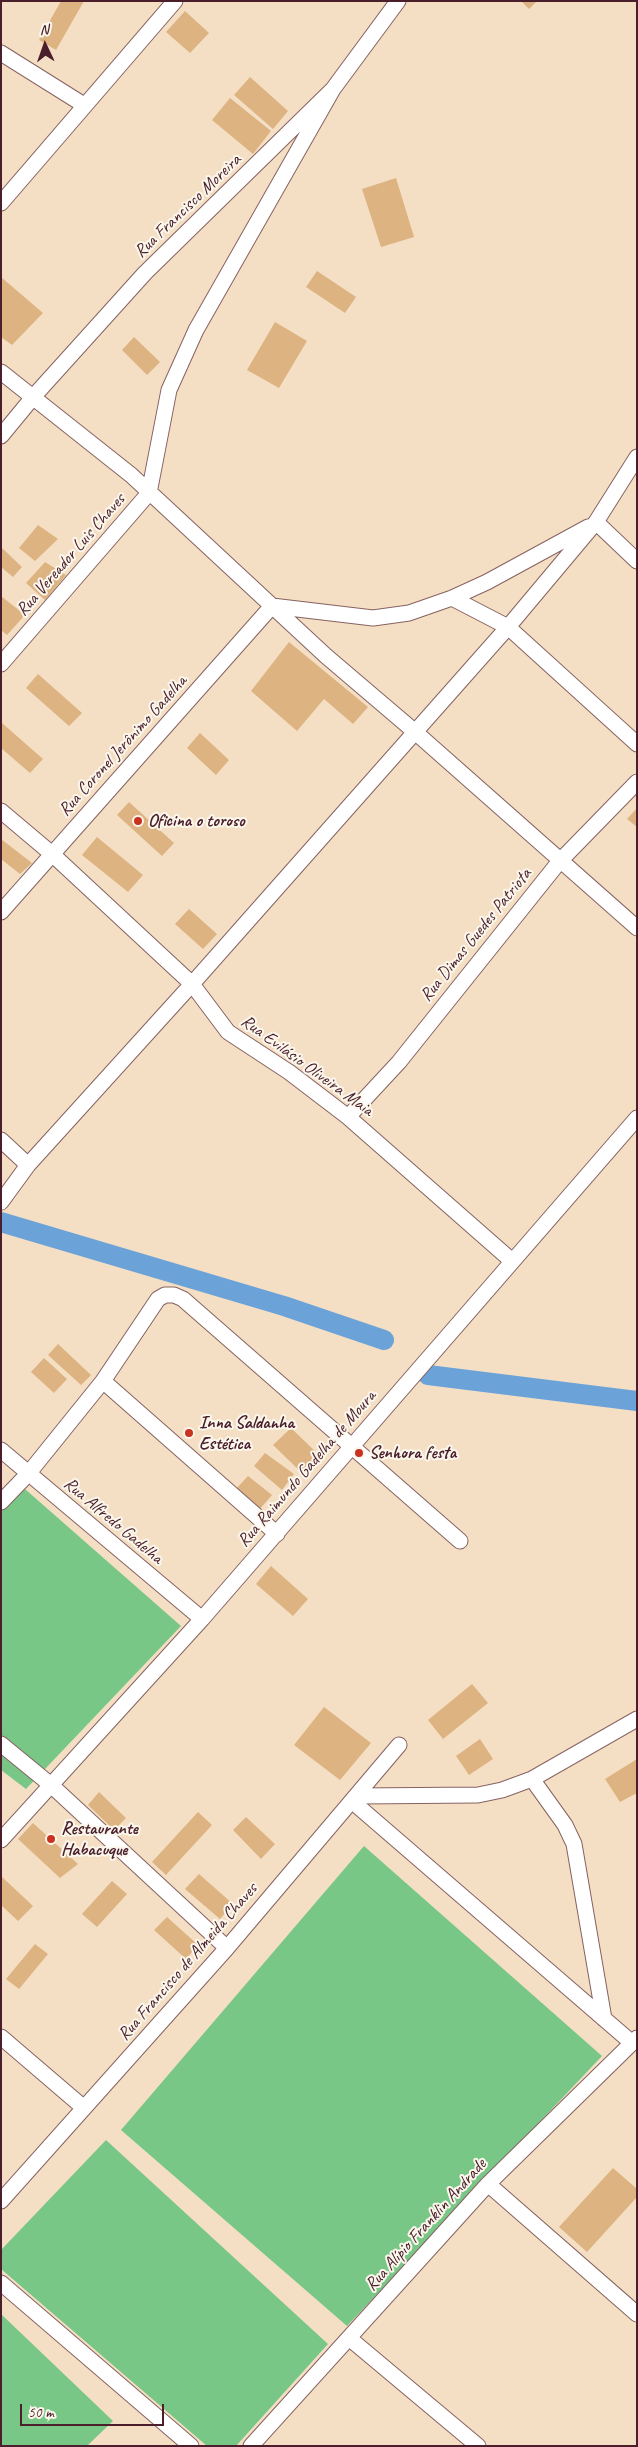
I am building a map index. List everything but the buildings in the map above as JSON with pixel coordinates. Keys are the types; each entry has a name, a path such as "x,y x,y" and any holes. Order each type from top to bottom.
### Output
{"street":[{"path":"1,203 175,1"},
{"name":"Rua Francisco Moreira","path":"1,436 34,396 146,273 333,89 398,1"},
{"path":"1,53 84,105"},
{"path":"149,494 170,390 196,330 333,89"},
{"path":"1,372 34,396 131,475 149,494 326,656 414,731 559,862 637,928"},
{"path":"1,1202 28,1165 192,984 414,731 508,628 596,522 637,457"},
{"name":"Rua Vereador Luis Chaves","path":"1,664 149,494"},
{"path":"272,606 373,618 409,613 452,598 487,582 596,522"},
{"path":"596,522 637,561"},
{"path":"452,598 508,628 637,744"},
{"name":"Rua Coronel Jerônimo Gadelha","path":"1,912 272,606"},
{"name":"Rua Dimas Guedes Patriota","path":"348,1117 399,1062 559,862 637,782"},
{"name":"Rua Evilásio Oliveira Maia","path":"1,811 52,854 192,984 228,1032 289,1072 348,1117 512,1261"},
{"name":"Rua Raimundo Gadelha de Moura","path":"1,1840 277,1534 352,1445 637,1118"},
{"path":"1,1140 28,1165"},
{"path":"1,1502 28,1474 103,1381 158,1299 165,1295 174,1295 183,1299 460,1541"},
{"path":"103,1381 277,1534"},
{"name":"Rua Alfredo Gadelha","path":"1,1450 202,1619"},
{"path":"355,1799 478,1795 502,1790 532,1779 637,1719"},
{"path":"1,1744 51,1785 227,1948"},
{"name":"Rua Francisco de Almeida Chaves","path":"1,2201 227,1948 400,1745"},
{"path":"532,1779 565,1825 574,1844 604,2019"},
{"path":"355,1799 604,2019 634,2040"},
{"path":"1,2037 84,2108"},
{"name":"Rua Alípio Franklin Andrade","path":"251,2446 488,2184 634,2040"},
{"path":"488,2184 637,2314"},
{"path":"1,2282 191,2446"},
{"path":"349,2338 478,2446"}],"green space":[{"path":"17,1482 181,1626 26,1789 1,1770 1,1497"},
{"path":"364,1846 602,2056 347,2326 121,2130"},
{"path":"106,2140 328,2344 236,2446 207,2446 1,2269 1,2250"},
{"path":"1,2314 113,2421 87,2446 1,2446"}],"waterway":[{"path":"1,1222 284,1306 384,1340"},
{"path":"428,1375 637,1401"}],"place":[{"name":"Oficina o toroso","path":"138,821"},
{"name":"Inna Saldanha Estética","path":"189,1433"},
{"name":"Senhora festa","path":"359,1453"},
{"name":"Restaurante Habacuque","path":"51,1839"}]}
